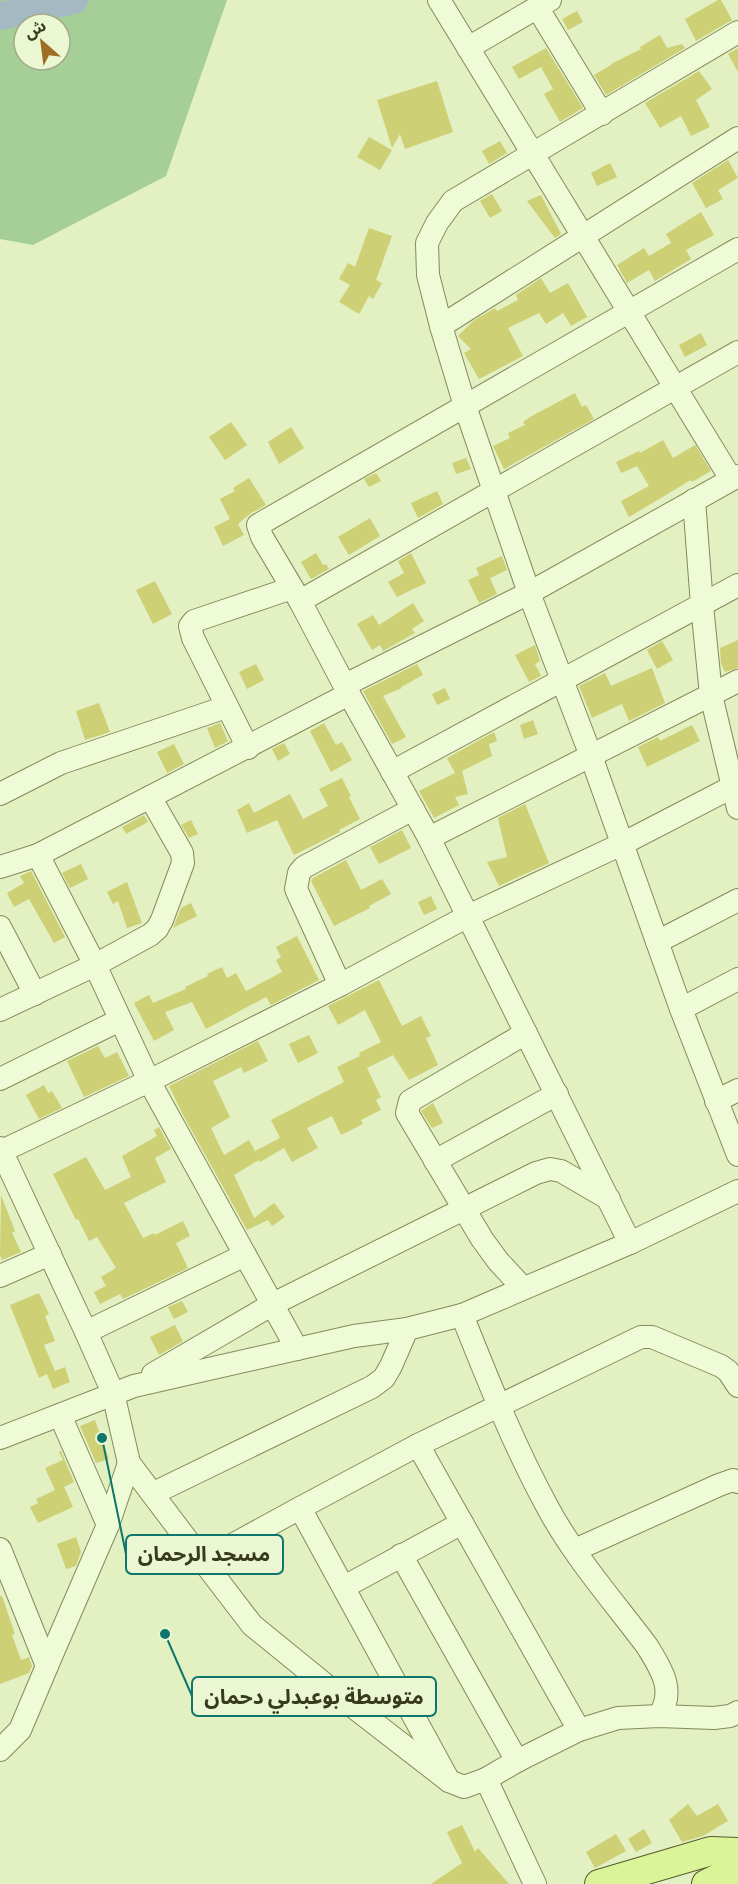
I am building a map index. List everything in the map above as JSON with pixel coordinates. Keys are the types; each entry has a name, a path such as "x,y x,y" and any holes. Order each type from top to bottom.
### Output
{"main road":[{"path":"599,1884 725,1851"}],"street":[{"path":"0,867 38,855 248,748 347,690 529,593 734,478 675,387 439,0"},
{"path":"468,48 544,4 602,114"},
{"path":"738,32 453,201 437,223 428,243 428,275 465,406 529,593 591,756 681,1009 738,1155"},
{"path":"441,326 738,138"},
{"path":"630,1243 429,838 262,537 258,525 738,249"},
{"path":"248,748 193,638 190,626 194,621 296,595 494,490 738,351"},
{"path":"694,500 711,695 736,793 468,916 340,985 149,1081 1,1150 113,1393 129,1463 252,1625 449,1781 464,1788 486,1779 579,1730 618,1718 659,1716 714,1718 730,1716 738,1712"},
{"path":"392,772 738,585"},
{"path":"429,838 738,681"},
{"path":"0,794 62,763 226,706"},
{"path":"0,1010 95,965 157,929 183,863 182,853 150,797"},
{"path":"340,985 296,889 299,873 303,867 413,809"},
{"path":"38,855 95,965 149,1081 297,1349"},
{"path":"657,942 738,900"},
{"path":"0,927 35,994"},
{"path":"681,1009 738,979"},
{"path":"0,1079 120,1020"},
{"path":"522,1288 498,1261 463,1209 407,1113 410,1101 526,1033"},
{"path":"716,1101 738,1090"},
{"path":"435,1161 556,1094"},
{"path":"134,1386 273,1304 536,1173 550,1169 561,1171 609,1199"},
{"path":"0,1438 134,1386 354,1336 407,1329 462,1315 630,1243 738,1191"},
{"path":"0,1276 50,1254"},
{"path":"86,1332 245,1255"},
{"path":"462,1315 498,1405 548,1508 575,1550 658,1664 667,1689 666,1705 659,1716"},
{"path":"154,1493 372,1388 384,1378 407,1329"},
{"path":"203,1561 418,1444 634,1339 646,1336 684,1349 721,1366 728,1371 738,1386"},
{"path":"60,1415 108,1525"},
{"path":"418,1444 579,1730"},
{"path":"0,1750 20,1730 108,1525 129,1463"},
{"path":"575,1550 719,1485 733,1480 738,1482"},
{"path":"300,1508 449,1781"},
{"path":"344,1587 462,1523"},
{"path":"0,1550 47,1666"},
{"path":"401,1555 517,1761"},
{"path":"486,1779 534,1884"},
{"path":"721,1880 725,1851"}],"green space":[{"path":"0,0 227,0 166,176 33,245 0,239"}],"building":[{"path":"721,0 732,20 696,41 685,19"},
{"path":"577,11 583,22 568,30 562,19"},
{"path":"660,35 667,48 682,44 685,48 606,95 594,75 641,49 640,47"},
{"path":"546,48 583,108 560,122 544,94 553,89 541,67 519,79 512,67"},
{"path":"738,48 738,72 728,54"},
{"path":"699,71 712,89 696,100 710,127 691,136 681,116 660,128 645,103"},
{"path":"437,81 453,132 405,149 400,134 392,148 377,100"},
{"path":"369,137 392,150 380,170 357,157"},
{"path":"500,141 507,153 489,164 482,151"},
{"path":"728,160 738,178 718,190 723,199 706,208 692,183"},
{"path":"610,163 617,177 597,186 591,173"},
{"path":"492,194 502,211 490,218 480,201"},
{"path":"541,195 561,234 555,238 527,201"},
{"path":"701,212 714,235 686,250 691,259 655,281 649,270 627,283 617,265 644,248 649,256 671,243 666,234"},
{"path":"369,228 392,236 376,280 382,283 373,299 369,296 359,314 339,302 350,285 339,279 348,263 355,267"},
{"path":"541,278 550,293 568,283 587,317 571,326 563,313 546,324 539,313 508,328 523,356 479,379 464,353 471,349 458,336 473,321 495,308 497,311 518,300 516,295"},
{"path":"701,333 707,345 685,357 679,345"},
{"path":"575,393 582,407 586,405 594,419 504,469 493,446 510,438 508,433 525,425 523,422 530,417"},
{"path":"231,422 247,445 225,460 209,437"},
{"path":"291,427 304,448 279,464 268,442"},
{"path":"663,440 673,458 695,445 711,471 692,482 691,480 629,517 621,501 649,486 637,466 621,473 616,462 639,451 640,453"},
{"path":"466,458 471,469 456,474 452,463"},
{"path":"376,473 381,481 369,487 364,479"},
{"path":"249,478 266,505 251,513 238,524 244,535 223,546 214,527 230,519 220,499 235,491 233,488"},
{"path":"437,491 443,504 418,518 411,503"},
{"path":"370,518 380,536 349,555 338,537"},
{"path":"316,553 323,565 326,564 329,569 311,579 301,562"},
{"path":"411,553 426,583 397,597 388,582 404,573 398,561"},
{"path":"502,556 507,570 490,578 497,594 479,603 468,580 479,575 476,568"},
{"path":"155,581 172,614 153,624 136,590"},
{"path":"413,603 424,621 412,629 415,633 383,651 380,645 372,650 357,624 373,615 379,625"},
{"path":"738,640 738,668 725,672 721,664 720,648"},
{"path":"662,641 673,660 657,669 647,650"},
{"path":"535,645 540,661 535,664 541,676 529,682 515,655"},
{"path":"256,664 264,680 247,689 239,672"},
{"path":"417,664 423,675 383,696 406,737 392,744 363,691"},
{"path":"652,668 665,703 629,721 622,704 592,718 579,686 605,673 611,686"},
{"path":"445,688 450,699 437,705 432,694"},
{"path":"99,703 110,732 85,740 76,711"},
{"path":"533,720 538,734 524,739 520,725"},
{"path":"220,723 228,741 215,748 207,728"},
{"path":"324,723 336,745 342,742 352,760 331,772 310,731"},
{"path":"692,725 700,741 647,767 638,747 658,737 660,741"},
{"path":"494,732 497,741 489,744 492,756 462,771 468,794 455,797 459,805 434,818 419,791 455,773 447,758"},
{"path":"284,743 290,754 278,761 272,749"},
{"path":"174,744 184,764 167,773 157,752"},
{"path":"342,778 360,819 339,830 340,832 294,855 277,820 247,833 237,810 249,803 254,813 290,794 303,819 328,806 319,789"},
{"path":"525,804 549,863 499,886 487,862 507,857 498,818"},
{"path":"144,815 148,822 126,834 122,827"},
{"path":"191,820 198,834 189,838 181,825"},
{"path":"402,830 411,848 379,864 370,847"},
{"path":"346,860 361,890 382,879 391,894 369,906 370,908 334,926 311,881"},
{"path":"81,864 88,879 70,888 62,873"},
{"path":"31,871 65,937 54,943 29,899 14,907 7,893 24,883 20,876"},
{"path":"127,882 142,923 127,928 118,901 113,904 107,892"},
{"path":"431,896 437,909 424,915 418,902"},
{"path":"191,903 197,916 173,928 181,908"},
{"path":"297,936 319,980 271,1005 266,997 206,1029 192,1002 165,1012 174,1030 154,1041 134,1003 149,995 153,1003 186,989 185,987 222,967 227,978 236,973 246,991 282,972 276,960 281,957 276,947"},
{"path":"379,980 402,1026 421,1016 431,1036 426,1038 438,1065 409,1080 393,1055 367,1068 381,1097 376,1100 381,1110 361,1120 363,1124 341,1135 332,1116 307,1128 318,1148 292,1162 284,1148 234,1175 254,1218 274,1203 285,1217 272,1226 268,1220 247,1230 169,1086 258,1041 268,1061 244,1073 241,1067 213,1081 230,1117 211,1128 224,1155 249,1140 255,1151 280,1138 271,1120 344,1082 337,1067 381,1042 365,1010 338,1025 328,1006"},
{"path":"309,1035 318,1053 298,1063 289,1044"},
{"path":"98,1046 105,1058 117,1052 129,1076 84,1097 67,1061"},
{"path":"44,1085 48,1093 52,1091 62,1108 39,1119 26,1095"},
{"path":"433,1103 443,1123 432,1128 421,1111"},
{"path":"159,1127 171,1149 155,1158 166,1182 124,1203 143,1238 154,1233 155,1235 183,1221 190,1236 176,1243 188,1268 123,1299 120,1294 100,1304 94,1292 106,1286 101,1277 116,1268 97,1237 89,1241 53,1174 86,1157 105,1190 131,1177 122,1156 157,1136 154,1130"},
{"path":"1,1195 15,1231 12,1233 21,1252 2,1260 0,1255"},
{"path":"39,1293 49,1314 45,1316 55,1341 44,1345 55,1371 65,1367 70,1382 53,1389 47,1374 39,1378 10,1305"},
{"path":"182,1301 188,1312 174,1319 168,1307"},
{"path":"175,1325 183,1341 159,1355 150,1337"},
{"path":"95,1420 109,1459 96,1463 80,1426"},
{"path":"61,1451 74,1482 64,1487 73,1507 38,1523 30,1507 38,1503 36,1499 55,1490 45,1468 63,1460 59,1452"},
{"path":"76,1537 81,1552 76,1566 66,1569 57,1544"},
{"path":"0,1596 2,1596 15,1634 12,1635 21,1660 29,1657 32,1666 29,1673 0,1684"},
{"path":"688,1804 697,1816 718,1804 728,1821 703,1836 682,1842 669,1820"},
{"path":"462,1825 475,1852 478,1848 509,1884 431,1884 462,1863 447,1832"},
{"path":"644,1829 652,1843 636,1852 628,1839"},
{"path":"616,1834 626,1851 595,1868 586,1852"}],"waterway":[{"path":"0,16 74,0"}],"place":[{"name":"مسجد الرحمان","path":"102,1438"},
{"name":"متوسطة بوعبدلي دحمان","path":"165,1634"}]}
